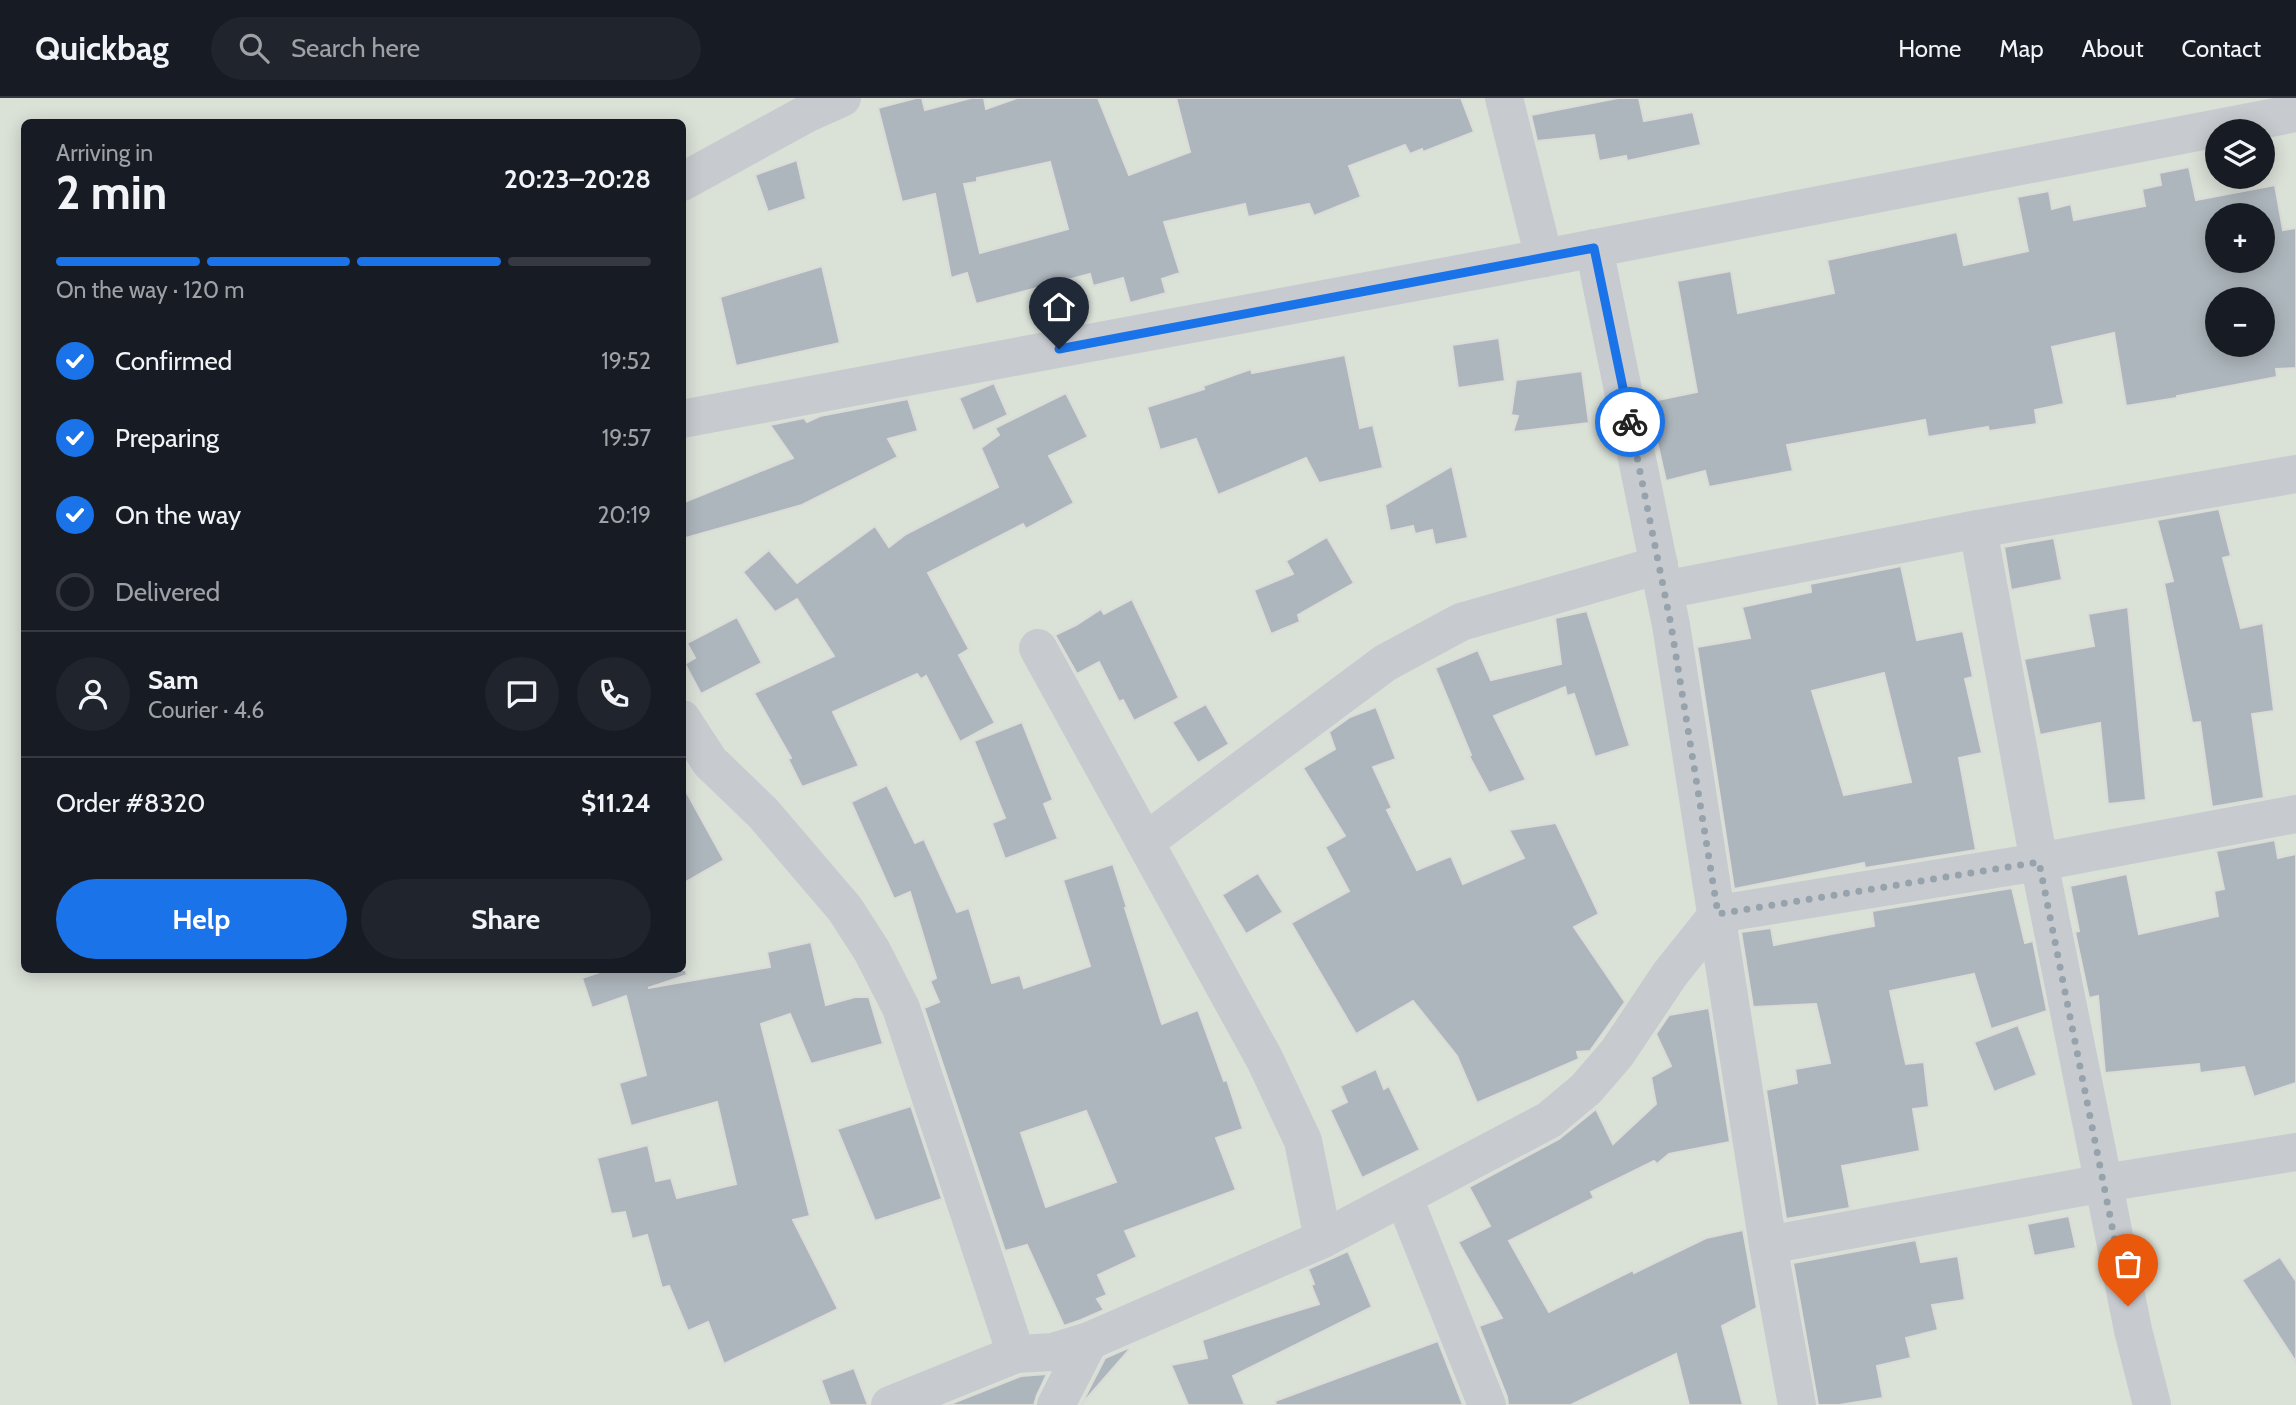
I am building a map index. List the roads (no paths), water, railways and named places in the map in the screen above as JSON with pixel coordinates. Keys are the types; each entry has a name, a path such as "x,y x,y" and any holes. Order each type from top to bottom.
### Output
{"street":[{"path":"686,180 806,114 842,98"},
{"path":"1504,98 1544,258"},
{"path":"686,418 1544,258 2218,113 2296,113"},
{"path":"1594,248 1662,578 1718,914 1768,1245 1797,1405"},
{"path":"1145,842 1385,663 1461,622 1662,578 2296,474"},
{"path":"1978,528 2039,862 2133,1330 2152,1405"},
{"path":"1038,648 1265,1060 1303,1141 1323,1239"},
{"path":"686,725 710,762 763,813 845,909 872,951 901,1008 1016,1354"},
{"path":"890,1405 1016,1354 1053,1352 1089,1341 1323,1239 1549,1120 1586,1089 1617,1052 1670,974 1718,914 2039,862 2296,814"},
{"path":"1768,1245 2296,1152"},
{"path":"1404,1198 1487,1405"},
{"path":"1056,1405 1089,1341"}]}
